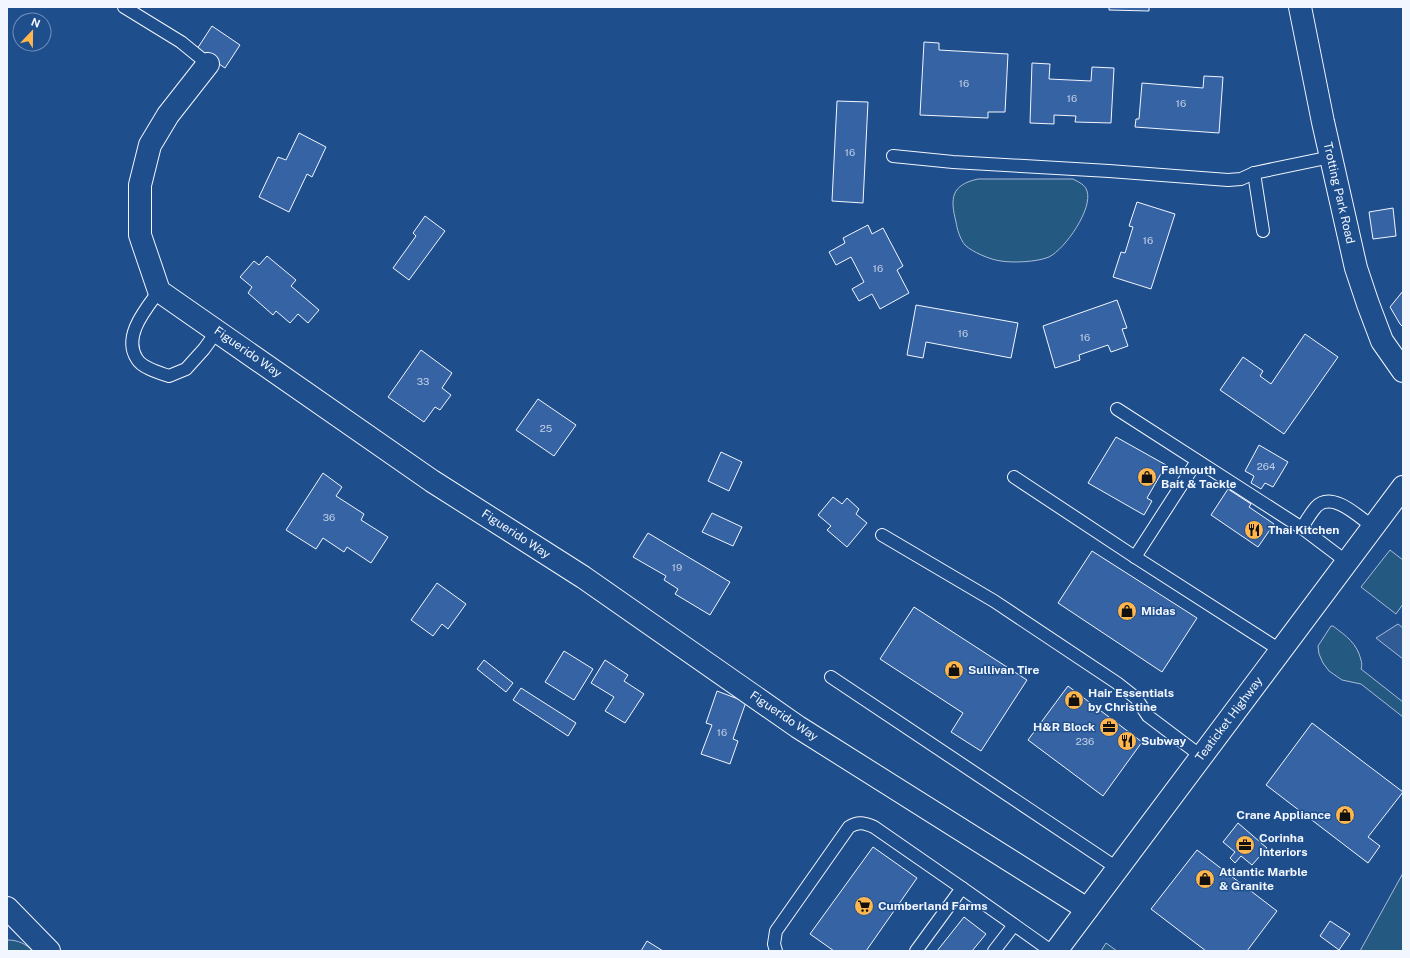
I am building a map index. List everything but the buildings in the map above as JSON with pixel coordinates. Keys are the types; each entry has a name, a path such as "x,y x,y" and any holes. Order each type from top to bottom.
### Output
{"street":[{"name":"Trotting Park Road","path":"1300,7 1323,122 1356,268 1382,341 1403,371"},
{"path":"159,291 140,235 140,185 150,145 168,115 208,64"},
{"name":"Figuerido Way","path":"159,291 432,481 583,577 798,727 1087,909"},
{"name":"Teaticket Highway","path":"1056,951 1403,487"},
{"path":"7,908 49,951"}],"lane":[{"path":"124,7 181,42 208,64"},
{"path":"893,156 953,162 1101,170 1228,180 1241,179 1254,173 1331,157"},
{"path":"1254,173 1263,231"},
{"path":"159,291 144,311 135,328 132,344 137,359 153,370 170,376 186,369 204,350 217,331"},
{"path":"1117,410 1302,528 1347,562"},
{"path":"1135,557 1197,461"},
{"path":"1014,477 1280,650"},
{"path":"1302,528 1316,507 1323,502 1333,501 1341,504 1373,527"},
{"path":"882,535 994,601 1117,683 1136,698 1148,716 1201,756"},
{"path":"831,677 1117,868"},
{"path":"776,951 774,944 776,931 849,827 856,823 866,823 874,827 1051,951"},
{"path":"916,951 962,888"},
{"path":"994,951 1014,925"}],"shaded area":[{"path":"978,179 1073,179 1085,187 1087,191 1088,199 1086,208 1082,218 1070,237 1063,246 1049,257 1032,261 1018,262 1006,262 992,259 977,253 965,245 959,234 954,214 953,199 958,189 962,185"},
{"path":"1390,550 1403,560 1403,604 1396,614 1361,587"},
{"path":"1398,624 1403,628 1403,659 1376,638"},
{"path":"1331,626 1342,633 1354,644 1361,660 1361,669 1403,702 1403,717 1361,684 1342,680 1329,671 1319,654 1318,646"},
{"path":"1403,873 1403,951 1360,951"},
{"path":"8,940 22,943 33,951 7,951"},
{"path":"1106,943 1117,951 1101,951"}],"place":[{"name":"Falmouth Bait & Tackle","path":"1147,477"},
{"name":"Thai Kitchen","path":"1254,530"},
{"name":"Midas","path":"1127,611"},
{"name":"Sullivan Tire","path":"954,670"},
{"name":"Hair Essentials by Christine","path":"1074,700"},
{"name":"H&R Block","path":"1109,727"},
{"name":"Subway","path":"1127,741"},
{"name":"Crane Appliance","path":"1345,815"},
{"name":"Corinha Interiors","path":"1245,845"},
{"name":"Atlantic Marble & Granite","path":"1205,879"},
{"name":"Cumberland Farms","path":"864,906"}]}
